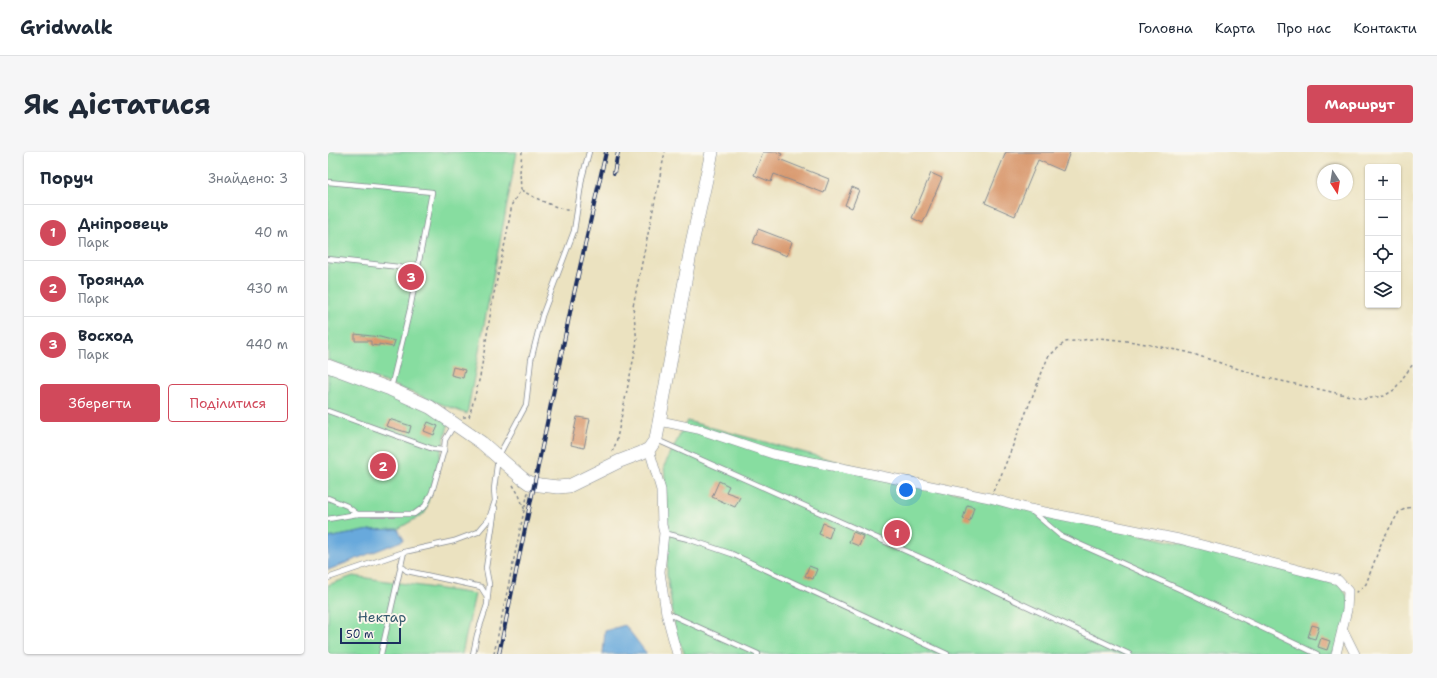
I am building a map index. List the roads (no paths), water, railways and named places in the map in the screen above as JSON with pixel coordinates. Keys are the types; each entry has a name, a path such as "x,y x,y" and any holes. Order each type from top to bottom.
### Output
{"street":[{"path":"677,654 666,613 660,572 664,533 662,525 661,490 652,444 660,421 692,243 712,152"},
{"path":"328,366 390,389 457,421 503,462 529,482 552,486 569,486 641,453 652,444"},
{"path":"660,421 698,429 773,454 990,498 1030,509 1179,540 1338,580 1348,591 1347,610 1336,654"},
{"path":"1342,628 1355,654"}],"lane":[{"path":"472,654 487,605 489,584 486,568 494,517 494,489 503,462 526,405 531,360 536,338 542,316 574,231 582,178 589,152"},
{"path":"328,182 432,192 410,309 390,389"},
{"path":"328,259 400,267 417,273"},
{"path":"328,411 432,449 444,450"},
{"path":"328,519 357,514 414,514 425,506 432,492 444,450 445,440 457,421"},
{"path":"652,444 971,580 1129,654"},
{"path":"328,498 347,506 357,514"},
{"path":"328,578 404,552 454,541 478,532 489,519 495,501"},
{"path":"1030,509 1061,536 1193,595 1317,654"},
{"path":"664,533 688,539 732,554 947,654"},
{"path":"381,654 400,564 404,552"},
{"path":"400,564 407,571 482,587 486,595 487,605"},
{"path":"666,613 758,654"}],"water":[{"path":"398,529 404,540 328,570 328,538 370,530"},
{"path":"625,625 647,654 603,654 605,631"}],"railway":[{"path":"499,654 573,298 606,152"},
{"path":"614,173 618,152"}],"place":[{"name":"Восход","path":"411,277"},
{"name":"Троянда","path":"383,466"},
{"name":"Дніпровець","path":"897,533"}],"park label":[{"name":"Нектар","path":"382,617"}]}
